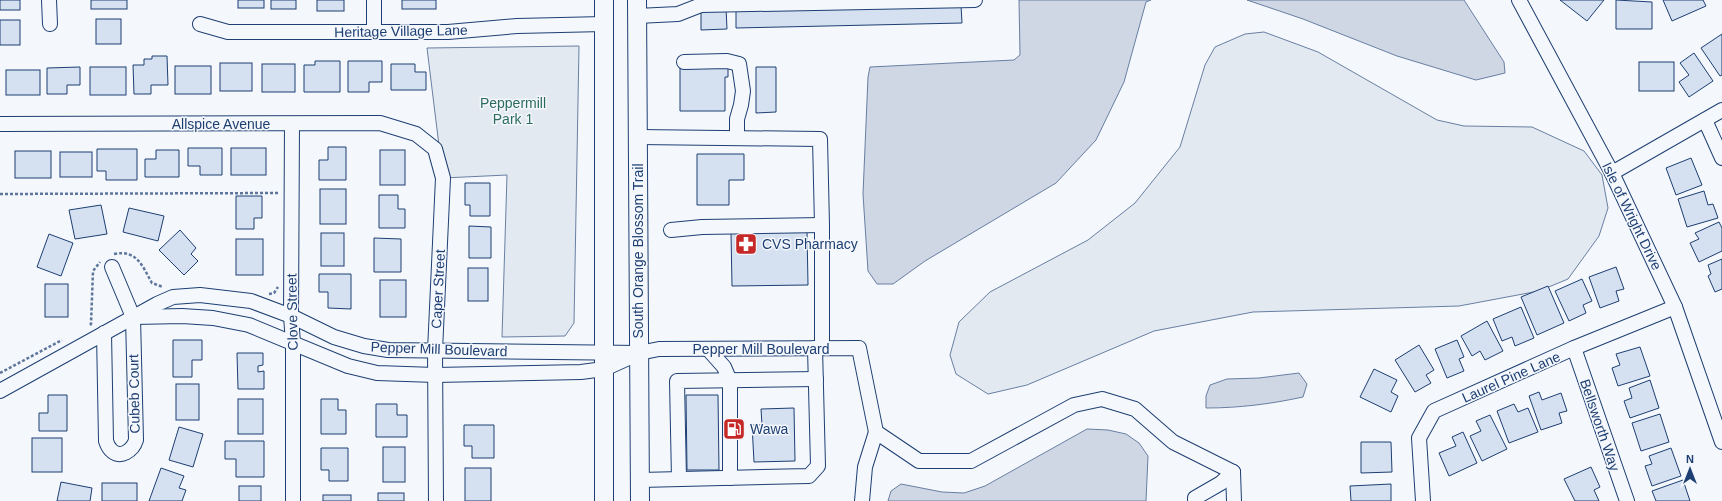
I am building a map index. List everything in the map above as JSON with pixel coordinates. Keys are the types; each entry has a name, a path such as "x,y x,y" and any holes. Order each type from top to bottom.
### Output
{"main road":[{"path":"604,0 604,501"},
{"name":"South Orange Blossom Trail","path":"637,8 640,501"}],"street":[{"path":"49,0 50,24"},
{"path":"374,0 374,32"},
{"path":"637,8 678,14 693,4 975,0"},
{"name":"Isle of Wright Drive","path":"1519,0 1612,173 1675,307 1722,442"},
{"name":"Heritage Village Lane","path":"200,24 228,32 448,32 517,26 604,24"},
{"path":"684,62 727,61 739,64 743,91 737,119 737,138"},
{"path":"1612,173 1722,110"},
{"path":"1705,120 1722,158"},
{"name":"Allspice Avenue","path":"0,124 292,124 380,122 416,134 435,149"},
{"name":"Clove Street","path":"292,124 291,316 293,343 293,501"},
{"path":"638,137 820,139 822,225 822,310 816,379 818,466 809,476 640,480"},
{"name":"Caper Street","path":"435,149 443,178 435,351 436,501"},
{"path":"670,230 702,227 822,225"},
{"path":"108,260 133,317"},
{"name":"Pepper Mill Boulevard","path":"0,391 156,304 174,297 200,295 251,301 291,316 334,337 364,346 388,350 604,360 659,349 859,348 876,432"},
{"name":"Laurel Pine Lane","path":"1423,501 1419,438 1434,411 1574,348 1675,307"},
{"name":"Pepper Mill Boulevard","path":"133,317 182,316 212,318 249,325 348,366 377,373 435,374 581,372 604,360"},
{"name":"Cubeb Court","path":"104,333 106,441 111,451 118,454 128,452 134,448 136,440 133,317"},
{"name":"Bellsworth Way","path":"1574,348 1627,501"},
{"path":"708,349 724,367 730,381 730,478"},
{"path":"679,479 677,381 816,379"},
{"path":"862,501 865,467 876,432 919,461 971,461 1074,405 1102,399 1135,409 1173,442 1233,472"},
{"path":"1195,501 1195,498 1221,483 1233,472"},
{"path":"1233,472 1234,501"}],"path":[{"path":"278,186 278,201"},
{"path":"0,194 278,193"},
{"path":"84,328 91,324 93,271 118,253 136,258 142,264 152,283 160,287 168,286"},
{"path":"264,295 274,293 279,285"},
{"path":"0,373 63,339"}],"green space":[{"path":"1264,32 1318,52 1437,120 1464,126 1532,127 1584,151 1602,175 1608,208 1599,236 1568,279 1539,291 1459,306 1253,312 1154,331 1027,385 988,394 956,374 950,355 959,322 990,292 1088,240 1135,203 1180,147 1205,65 1215,47 1245,34"},
{"name":"Peppermill Park 1","path":"579,46 574,323 565,336 502,337 507,175 443,178 427,48"}],"shaded area":[{"path":"1019,0 1151,0 1146,2 1124,82 1096,140 1056,183 925,261 893,284 877,284 868,271 863,194 868,77 870,67 1014,60 1020,55"},
{"path":"1247,0 1464,0 1504,62 1505,73 1476,80 1397,56 1303,19"},
{"path":"1299,373 1307,384 1303,397 1255,405 1206,408 1206,396 1210,385 1227,379 1259,378"},
{"path":"1087,429 1108,430 1126,434 1139,443 1148,456 1146,501 888,501 891,491 901,484 942,492 964,493 985,486"}],"building":[{"path":"0,0 20,0 20,10 0,10"},
{"path":"91,0 127,0 127,9 91,9"},
{"path":"238,0 264,0 264,8 238,8"},
{"path":"271,0 296,0 296,9 271,9"},
{"path":"317,0 344,0 344,11 317,11"},
{"path":"402,0 436,0 436,9 402,9"},
{"path":"1560,0 1604,0 1587,21"},
{"path":"1616,0 1652,2 1652,29 1616,29"},
{"path":"1663,0 1703,0 1706,6 1672,21"},
{"path":"961,5 962,23 736,28 736,10"},
{"path":"726,8 727,29 701,30 701,9"},
{"path":"96,19 121,19 121,44 96,44"},
{"path":"0,20 20,20 20,45 0,45"},
{"path":"1722,34 1722,75 1720,76 1701,48"},
{"path":"1694,53 1713,81 1689,97 1679,82 1689,75 1680,63"},
{"path":"152,56 167,56 168,85 151,85 151,94 134,94 133,65 144,65 144,59 152,59"},
{"path":"315,61 340,61 340,92 304,92 304,65 315,65"},
{"path":"348,61 382,61 382,82 369,82 369,92 348,92"},
{"path":"1639,62 1674,62 1674,91 1639,91"},
{"path":"220,63 252,63 252,91 220,91"},
{"path":"262,64 295,64 295,92 262,92"},
{"path":"391,64 415,64 415,72 426,72 426,90 391,90"},
{"path":"175,66 211,66 211,94 175,94"},
{"path":"728,66 728,77 725,77 725,111 680,111 680,67"},
{"path":"80,67 80,85 67,85 67,94 47,94 47,68"},
{"path":"90,67 126,67 126,95 90,95"},
{"path":"756,67 776,67 776,112 756,113"},
{"path":"6,70 40,70 40,95 6,95"},
{"path":"328,147 346,147 346,180 319,180 319,160 328,160"},
{"path":"188,148 222,148 222,175 200,175 200,166 188,166"},
{"path":"231,148 266,148 266,175 231,175"},
{"path":"97,149 137,149 137,180 106,180 106,171 97,171"},
{"path":"156,150 179,150 179,177 145,177 145,159 156,159"},
{"path":"380,150 405,150 405,185 380,185"},
{"path":"15,151 51,151 51,178 15,178"},
{"path":"60,152 92,152 92,177 60,177"},
{"path":"697,154 744,154 744,180 729,180 729,205 697,205"},
{"path":"1691,158 1702,185 1676,195 1666,168"},
{"path":"465,183 490,183 490,216 470,216 470,205 465,205"},
{"path":"320,189 346,189 346,224 320,224"},
{"path":"1704,191 1708,205 1713,204 1718,218 1687,227 1678,199"},
{"path":"379,195 398,195 398,209 405,209 405,228 379,228"},
{"path":"236,196 262,196 262,218 254,218 254,229 236,229"},
{"path":"101,205 107,234 75,239 69,210"},
{"path":"129,208 164,216 158,241 123,232"},
{"path":"1719,222 1722,228 1722,251 1699,262 1690,243 1699,239 1695,233"},
{"path":"469,226 491,227 491,258 469,258"},
{"path":"180,230 196,248 191,254 198,261 184,275 159,250"},
{"name":"CVS Pharmacy","path":"807,231 808,285 732,286 731,232"},
{"path":"321,233 344,233 344,266 321,266"},
{"path":"49,234 73,243 61,276 37,267"},
{"path":"374,238 401,239 401,272 374,272"},
{"path":"236,239 263,239 263,275 236,275"},
{"path":"1722,259 1722,289 1715,292 1708,276 1711,274 1708,265"},
{"path":"1616,267 1624,289 1616,291 1619,301 1600,308 1589,277"},
{"path":"468,268 488,268 488,301 468,301"},
{"path":"319,274 351,274 351,309 328,308 328,292 319,292"},
{"path":"1582,279 1592,301 1583,305 1586,313 1569,321 1555,291"},
{"path":"380,280 406,280 406,317 380,317"},
{"path":"45,284 68,284 68,317 45,317"},
{"path":"1548,286 1564,323 1537,335 1521,297"},
{"path":"1521,307 1534,338 1515,346 1512,337 1502,341 1493,319"},
{"path":"1487,321 1503,351 1485,360 1480,351 1472,356 1461,336"},
{"path":"173,340 202,340 202,360 192,360 192,377 173,377"},
{"path":"1457,340 1464,357 1459,359 1464,371 1447,378 1435,349"},
{"path":"1419,345 1434,370 1426,375 1431,383 1415,392 1395,360"},
{"path":"1640,347 1650,376 1618,386 1612,368 1620,365 1616,354"},
{"path":"237,353 263,353 263,365 258,366 258,372 264,371 264,389 238,389"},
{"path":"1374,369 1397,380 1391,392 1398,396 1391,412 1360,397"},
{"path":"1650,380 1659,408 1630,418 1624,401 1632,398 1629,388"},
{"path":"176,384 199,384 199,420 176,420"},
{"path":"1539,392 1542,400 1561,393 1567,411 1559,413 1562,423 1541,430 1529,396"},
{"path":"48,395 67,395 67,431 39,431 39,413 48,413"},
{"path":"686,395 718,395 719,470 687,470"},
{"path":"238,399 263,399 263,434 238,434"},
{"path":"321,399 338,399 338,410 346,410 346,434 321,434"},
{"path":"376,404 397,404 397,415 407,415 407,437 376,437"},
{"path":"1514,404 1518,412 1528,408 1538,432 1509,443 1497,411"},
{"path":"794,408 795,461 754,462 752,425 762,425 761,409"},
{"path":"1660,414 1669,442 1641,451 1632,423"},
{"path":"1490,415 1507,449 1482,461 1470,436 1481,431 1476,421"},
{"path":"464,425 494,425 494,458 472,458 472,446 464,446"},
{"path":"179,427 203,434 193,467 169,460"},
{"path":"1463,432 1477,463 1449,476 1439,453 1456,446 1452,437"},
{"path":"32,438 62,438 62,472 32,472"},
{"path":"225,441 264,441 264,477 236,477 236,459 225,459"},
{"path":"1361,442 1391,442 1392,472 1361,473"},
{"path":"383,447 405,447 405,482 383,482"},
{"path":"321,448 348,448 348,481 329,481 329,470 321,470"},
{"path":"1671,448 1681,476 1652,486 1645,466 1652,464 1649,456"},
{"path":"1591,467 1600,487 1594,490 1599,501 1575,501 1564,479"},
{"path":"161,468 184,476 179,488 186,490 182,501 149,501"},
{"path":"465,468 491,468 491,501 465,501"},
{"path":"1683,480 1690,501 1656,501 1652,491"},
{"path":"61,482 92,488 90,501 57,501"},
{"path":"102,483 137,483 137,501 102,501"},
{"path":"1391,484 1391,501 1351,501 1350,486"},
{"path":"239,486 261,486 261,501 239,501"},
{"path":"378,493 404,493 404,501 378,501"},
{"path":"323,495 351,495 351,501 323,501"}],"place":[{"name":"CVS Pharmacy","path":"746,244"},
{"name":"Wawa","path":"734,429"}]}
